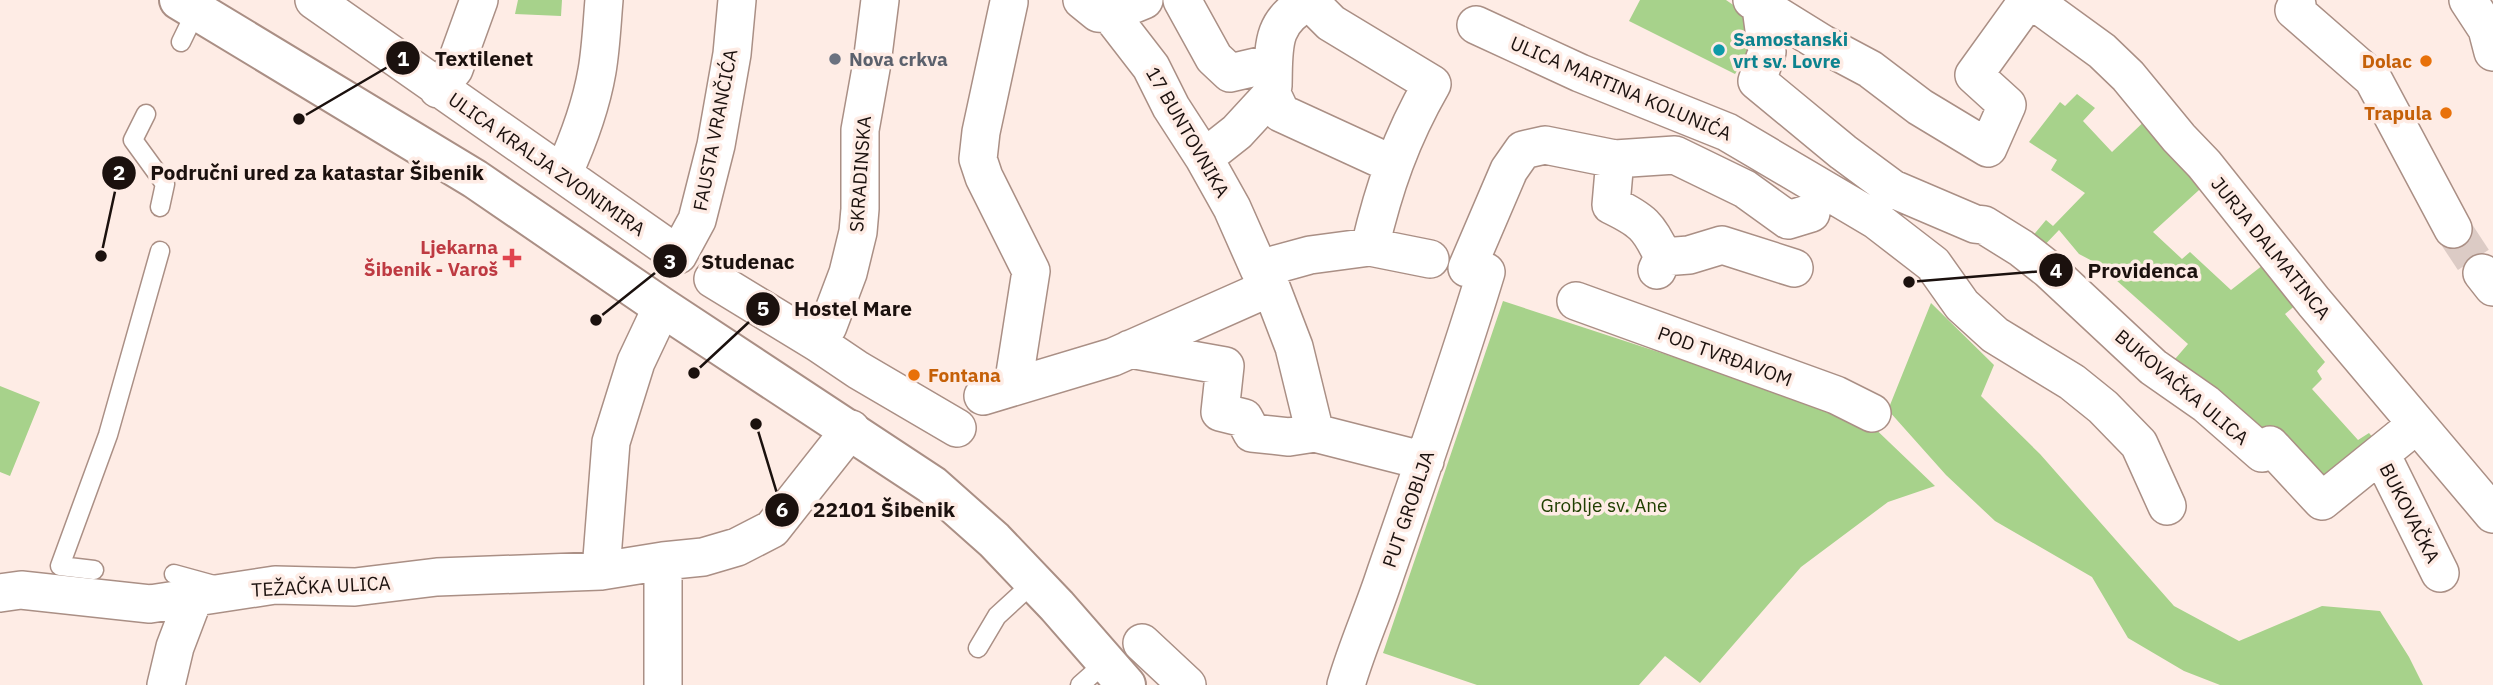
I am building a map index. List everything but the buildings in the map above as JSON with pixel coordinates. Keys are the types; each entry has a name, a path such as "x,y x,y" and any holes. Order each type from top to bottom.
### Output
{"main road":[{"path":"185,17 475,179 662,307 851,429 932,485 994,540 1034,582 1104,677"}],"street":[{"name":"ULICA KRALJA ZVONIMIRA","path":"314,0 678,255"},
{"path":"438,89 454,69 479,0"},
{"path":"563,174 575,149 594,83 604,0"},
{"name":"FAUSTA VRANČIĆA","path":"678,255 698,220 716,145 732,54 737,0"},
{"name":"SKRADINSKA","path":"818,343 828,326 848,273 858,232 860,130 880,0"},
{"path":"1097,9 1144,0"},
{"path":"1182,0 1214,58 1230,73 1273,78"},
{"path":"1757,4 1870,69 1920,107 1988,148 2007,105 1973,75 2030,0"},
{"name":"JURJA DALMATINCA","path":"2030,0 2102,51 2128,76 2204,164 2416,425 2493,514"},
{"path":"973,408 1031,271 984,177 978,159 1008,1"},
{"path":"1370,247 1392,164 1410,122 1432,84 1331,23 1308,1 1290,11 1274,36 1273,78 1281,113 1392,164"},
{"name":"BUKOVAČKA ULICA","path":"1757,4 1766,52 1757,80 1843,152 1885,205 1984,225 2021,248 2049,270 2153,367 2206,404 2262,453 2270,445 2322,501 2416,425"},
{"path":"2297,5 2294,10 2373,79 2453,229"},
{"name":"17 BUNTOVNIKA","path":"1097,9 1151,66 1171,107 1232,208 1294,347 1315,433"},
{"name":"ULICA MARTINA KOLUNIĆA","path":"1476,24 1580,73 1727,132 1885,205 1962,305 1995,335 2072,382 2103,407 2139,443 2167,506"},
{"path":"1204,158 1237,132 1273,78"},
{"name":"PUT GROBLJA","path":"1346,685 1468,332 1477,270 1509,170 1523,150 1545,145 1615,159"},
{"path":"1794,268 1722,245 1660,263 1652,232 1636,218 1611,205 1615,159 1675,155 1745,189 1788,220 1811,214"},
{"path":"713,279 858,370 973,408 1113,357 1310,255 1370,247 1430,259"},
{"name":"POD TVRĐAVOM","path":"1576,301 1836,395 1872,413"},
{"path":"601,571 611,442 636,362 662,307"},
{"path":"1130,349 1225,366 1220,412 1244,418 1252,433 1289,437 1315,433 1425,461"},
{"name":"TEŽAČKA ULICA","path":"0,593 22,590 150,604 184,585 236,591 275,585 355,587 438,577 601,571 703,557 737,547 772,529 851,429"},
{"name":"BUKOVAČKA","path":"2381,453 2440,573"},
{"path":"663,561 663,685"},
{"path":"166,685 175,647 184,585"},
{"path":"1143,643 1187,685"}],"lane":[{"path":"146,114 133,140 165,184 160,207"},
{"path":"94,570 60,566 108,435 160,251"},
{"path":"978,648 998,617 1034,582"}],"green space":[{"path":"518,0 562,0 561,16 515,14"},
{"name":"Samostanski vrt sv. Lovre","path":"1640,0 1726,0 1765,27 1735,74 1629,21"},
{"path":"2077,94 2095,108 2083,121 2112,152 2151,115 2210,180 2153,232 2182,259 2190,252 2231,290 2272,258 2305,297 2285,314 2325,362 2317,371 2322,379 2312,389 2358,440 2369,433 2379,445 2324,490 2267,433 2169,366 2188,344 2098,264 2079,254 2059,230 2039,251 2026,244 2046,220 2053,226 2085,193 2051,170 2057,160 2029,142 2060,102 2065,106"},
{"name":"Groblje sv. Ane","path":"1503,301 1866,420 1935,486 1888,502 1801,567 1700,683 1665,656 1639,685 1477,685 1383,653"},
{"path":"1931,303 1994,365 1981,396 2040,454 2174,606 2239,641 2322,606 2380,611 2423,685 2220,685 2184,671 2128,638 2092,577 1995,521 1946,475 1888,410"},
{"path":"0,386 40,402 10,476 0,472"}],"tunnel":[{"path":"2453,229 2482,273"}],"place":[{"name":"Samostanski vrt sv. Lovre","path":"1719,50"},
{"name":"Nova crkva","path":"835,59"},
{"name":"Dolac","path":"2426,61"},
{"name":"Trapula","path":"2446,113"},
{"name":"Textilenet","path":"299,119"},
{"name":"Područni ured za katastar Šibenik","path":"101,256"},
{"name":"Ljekarna Šibenik - Varoš","path":"512,258"},
{"name":"Providenca","path":"1909,282"},
{"name":"Studenac","path":"596,320"},
{"name":"Hostel Mare","path":"694,373"},
{"name":"Fontana","path":"914,375"},
{"name":"22101 Šibenik","path":"756,424"}]}
